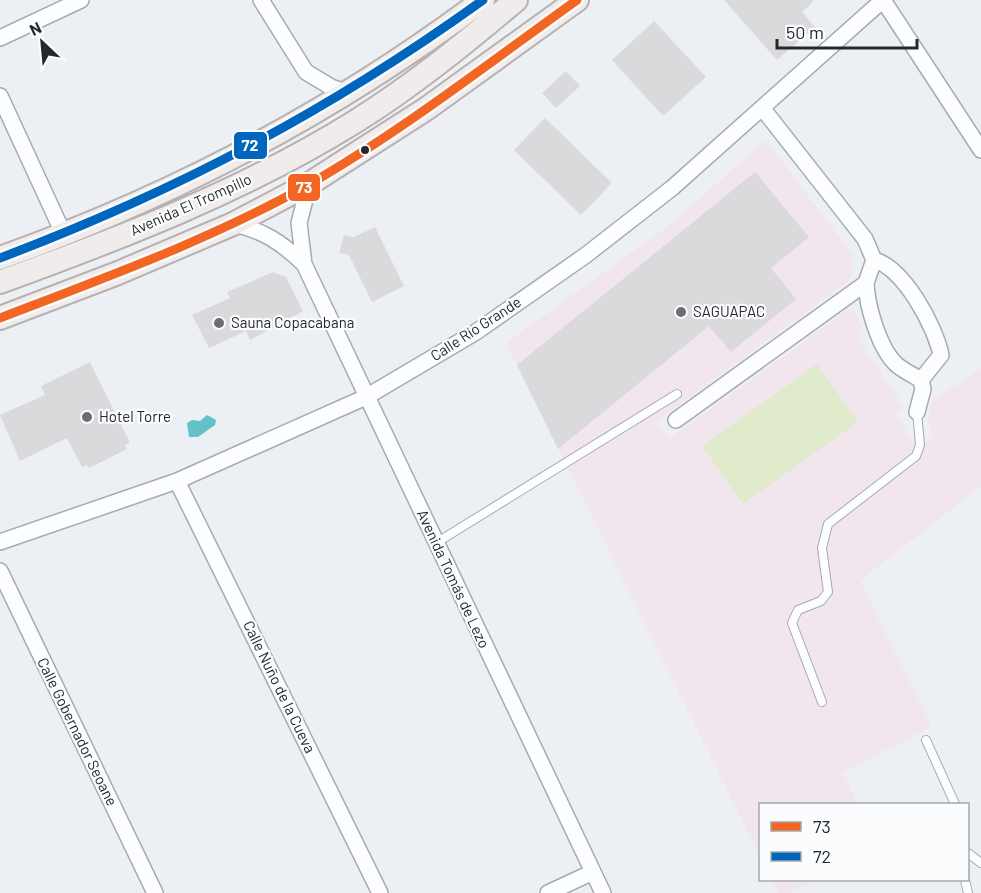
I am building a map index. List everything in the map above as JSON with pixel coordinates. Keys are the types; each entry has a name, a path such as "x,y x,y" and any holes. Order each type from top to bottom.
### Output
{"main road":[{"name":"Avenida El Trompillo","path":"0,258 134,207 272,138 349,93 483,0"},
{"path":"490,22 500,0"},
{"name":"Avenida El Trompillo","path":"0,282 157,221 255,177 353,123 444,60 516,0"},
{"path":"0,318 118,273 233,224 309,184 426,109 577,0"}],"street":[{"path":"0,38 81,0"},
{"path":"261,0 306,72 331,87 349,93"},
{"path":"883,0 981,150"},
{"name":"Calle Río Grande","path":"0,542 177,480 366,397 476,332 586,255 672,188 883,0"},
{"path":"0,96 64,235"},
{"path":"763,109 865,239 874,260 866,283 867,304 882,341 896,364 921,380 923,389 917,412"},
{"name":"Avenida Tomás de Lezo","path":"309,184 299,223 304,264 603,893"},
{"name":"Avenida Tomás de Lezo","path":"233,224 254,229 272,237 304,264"},
{"path":"874,260 893,268 938,337 941,355 921,380"},
{"path":"676,420 866,283"},
{"name":"Calle Nuño de la Cueva","path":"177,480 380,893"},
{"name":"Calle Gobernador Seoane","path":"0,571 155,893"},
{"path":"548,893 593,872"}],"lane":[{"path":"436,543 677,394"},
{"path":"822,702 792,623 798,610 820,601 828,592 822,548 828,524 916,456 920,445 917,412"},
{"path":"926,740 955,803"},
{"path":"969,854 981,863"}],"shaded area":[{"name":"SAGUAPAC","path":"766,140 853,255 851,279 657,421 669,439 849,309 856,313 862,327 858,338 904,407 896,413 914,444 920,445 933,438 928,420 932,400 981,369 981,486 860,581 932,727 843,772 858,803 759,803 759,855 506,343 668,226"},
{"path":"772,881 814,881 790,893 778,893"}],"green space":[{"path":"817,364 858,422 743,504 702,446"}],"water":[{"path":"207,415 216,420 215,425 198,437 189,437 187,423 192,420 200,421"}],"building":[{"path":"724,0 812,0 813,2 802,12 815,27 777,60"},
{"path":"654,21 706,77 663,116 612,60"},
{"path":"566,71 580,86 556,108 542,93"},
{"path":"545,118 612,183 581,215 514,150"},
{"name":"SAGUAPAC","path":"755,172 809,237 771,268 796,299 731,352 709,326 558,449 517,365"},
{"path":"375,227 404,286 372,302 349,255 339,253 344,235 354,237"},
{"path":"273,272 286,277 303,311 250,340 246,331 209,348 192,315 230,298 227,292"},
{"name":"Hotel Torre","path":"90,362 130,443 125,445 127,449 89,468 87,465 82,467 67,438 20,461 0,415 45,395 41,386"}],"transit line":[{"name":"72","path":"0,258 128,205 250,146 367,78 483,0"},
{"name":"73","path":"0,318 195,241 308,185 411,119 577,0"}],"place":[{"name":"SAGUAPAC","path":"681,312"},
{"name":"Sauna Copacabana","path":"219,323"},
{"name":"Hotel Torre","path":"87,417"}]}
